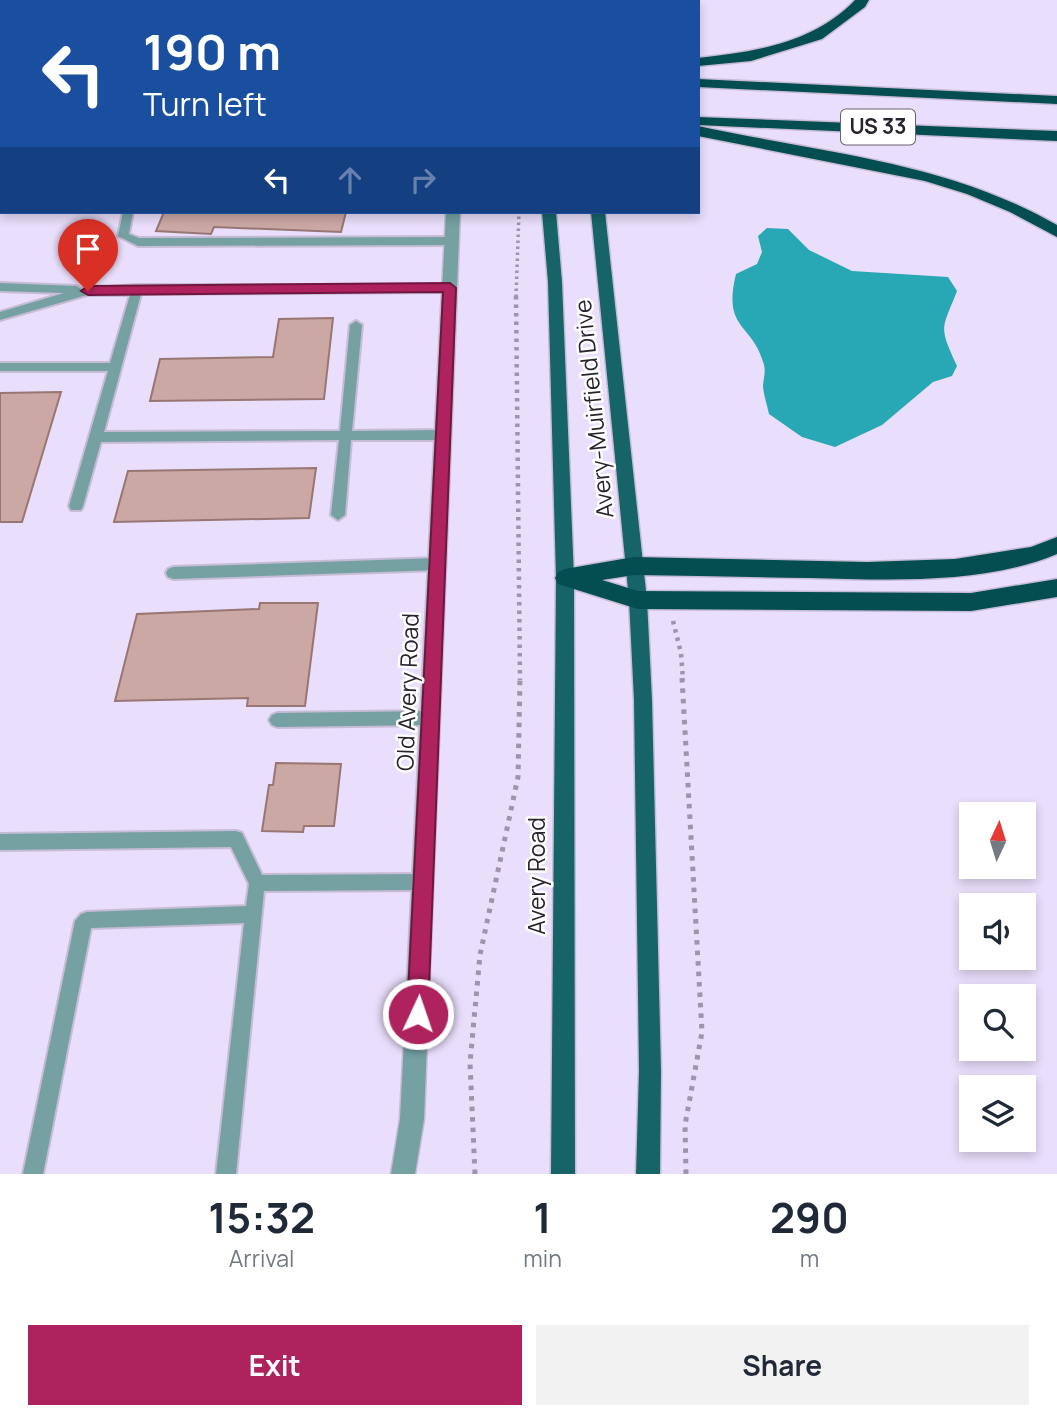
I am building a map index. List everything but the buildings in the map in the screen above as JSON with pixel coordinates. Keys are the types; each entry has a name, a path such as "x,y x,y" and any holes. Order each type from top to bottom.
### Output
{"highway":[{"path":"700,62 751,57 817,36 862,0"},
{"name":"US 33","path":"700,83 1057,100"},
{"name":"US 33","path":"700,121 1057,136"},
{"path":"700,131 880,164 971,189 1007,203 1057,232"},
{"path":"565,578 634,566 867,571 955,568 1033,555 1057,545"},
{"path":"565,578 638,600 668,601 971,602 1057,588"}],"main road":[{"name":"Avery-Muirfield Drive","path":"549,214 555,282 565,578"},
{"name":"Avery-Muirfield Drive","path":"598,214 638,600"},
{"name":"Avery Road","path":"563,1174 565,578"},
{"path":"638,600 650,1071 648,1174"}],"street":[{"name":"Old Avery Road","path":"403,1174 412,1119 453,214"}],"lane":[{"path":"128,214 122,236 138,242 452,241"},
{"path":"0,287 88,291 450,288"},
{"path":"76,506 137,289"},
{"path":"0,317 88,291"},
{"path":"338,515 356,325"},
{"path":"0,367 115,367"},
{"path":"96,437 443,435"},
{"path":"173,573 438,564"},
{"path":"278,720 431,718"},
{"path":"0,842 236,839 257,883 226,1174"},
{"path":"257,883 424,882"},
{"path":"33,1174 81,928 87,920 253,914"}],"path":[{"path":"475,1174 470,1063 481,955 518,777 520,641 515,321 519,214"},
{"path":"668,601 681,653 702,1032 685,1125 686,1174"}],"water":[{"path":"767,228 788,229 809,250 852,271 948,277 957,291 944,328 957,366 952,376 933,382 882,425 835,447 802,437 769,414 763,387 764,365 759,351 736,317 733,306 736,274 757,264 762,252 758,236"}],"route":[{"path":"88,291 450,288 418,1014"}]}
